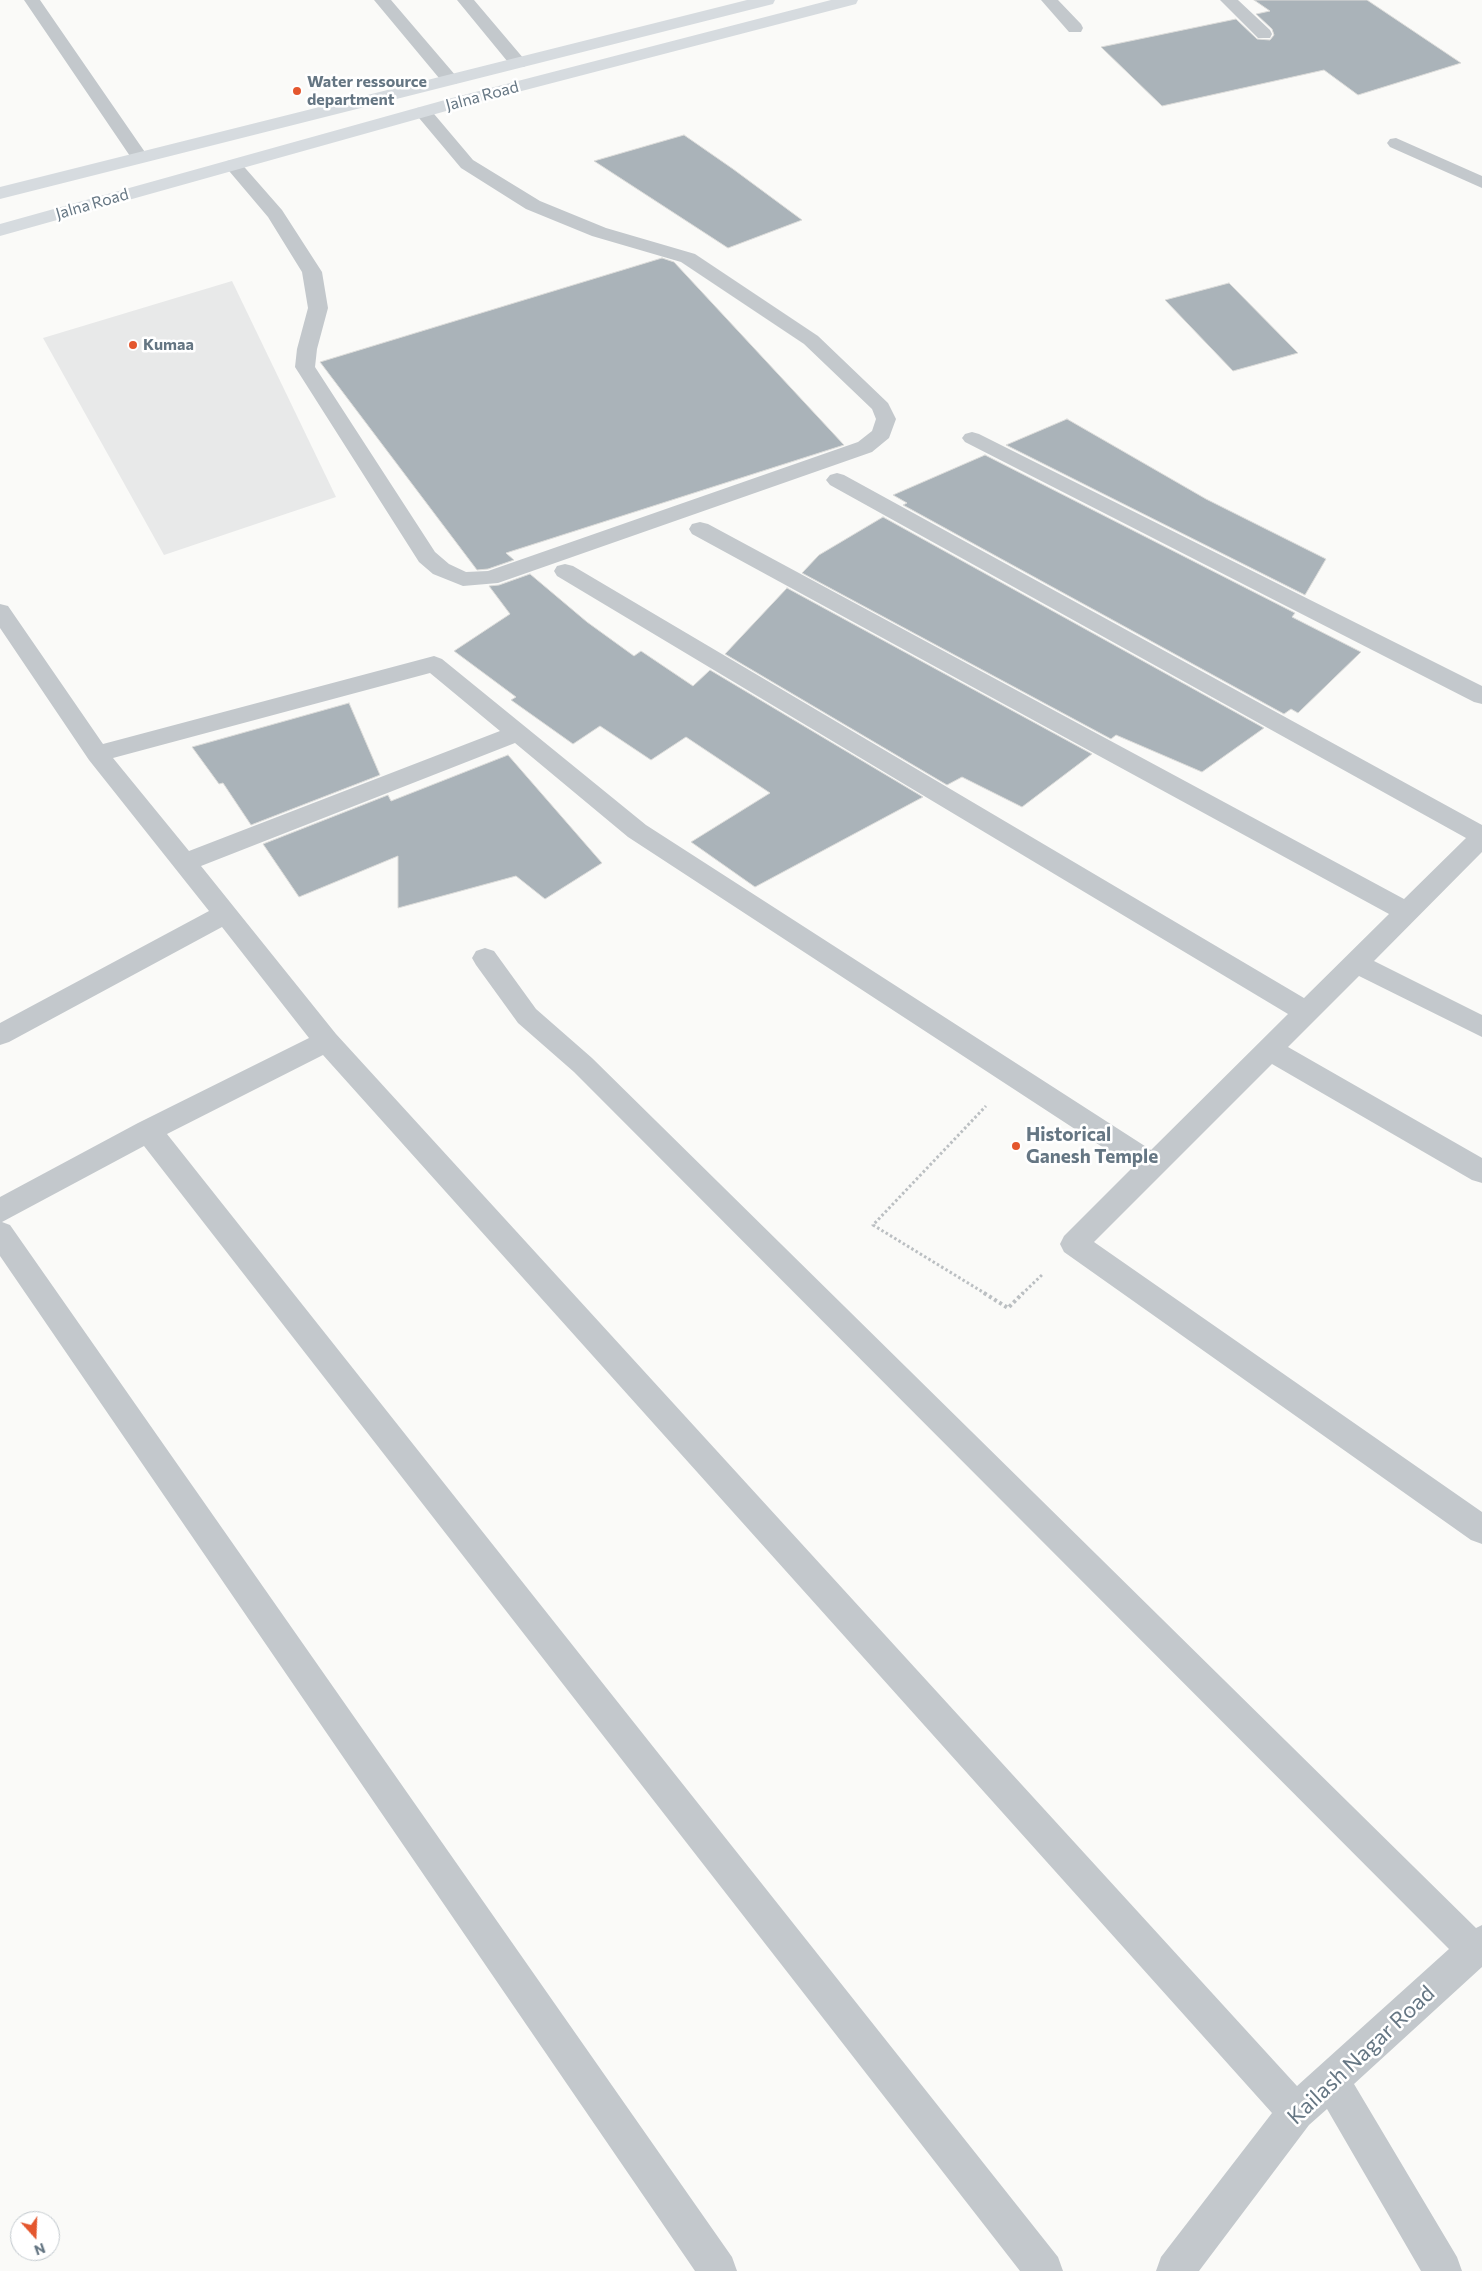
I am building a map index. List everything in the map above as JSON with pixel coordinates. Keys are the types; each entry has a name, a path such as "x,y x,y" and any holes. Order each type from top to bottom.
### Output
{"highway":[{"name":"Jalna Road","path":"0,193 767,0"},
{"name":"Jalna Road","path":"0,230 423,112 850,0"}],"street":[{"path":"32,0 140,158"},
{"path":"382,0 450,80"},
{"path":"465,0 518,63"},
{"path":"1049,0 1075,28"},
{"path":"1228,0 1264,34"},
{"path":"233,165 275,214 312,272 318,308 307,349 305,367 427,557 441,569 463,579 490,578 865,446 882,434 886,419 881,407 811,340 688,258 599,232 534,205 467,164 423,112"},
{"path":"1396,143 1482,182"},
{"path":"972,438 1482,696"},
{"path":"837,480 1482,836 1074,1244 1482,1530"},
{"path":"700,529 1407,912"},
{"path":"564,571 1306,1012"},
{"path":"0,611 97,754 327,1041 1296,2112"},
{"path":"97,754 434,664 637,831 1152,1165"},
{"path":"184,864 517,733"},
{"path":"0,1035 225,914"},
{"path":"485,958 527,1016 590,1072 1478,1946"},
{"path":"1356,963 1482,1027"},
{"path":"0,1211 148,1131 327,1041"},
{"path":"1270,1049 1482,1172"},
{"path":"148,1131 1044,2271"},
{"path":"0,1233 718,2271"},
{"name":"Kailash Nagar Road","path":"1175,2271 1296,2112 1478,1946"},
{"path":"1331,2081 1443,2271"}],"path":[{"path":"1014,1076 873,1225 1008,1308 1074,1244"}],"shaded area":[{"path":"232,281 336,497 164,555 43,338"}],"building":[{"path":"1254,0 1367,0 1461,63 1358,95 1324,70 1162,106 1101,47 1236,19 1257,39 1270,40 1274,35 1272,29 1256,14 1270,11"},
{"path":"684,135 802,220 728,248 594,161"},
{"path":"662,258 674,262 844,445 506,553 514,560 488,569 477,570 320,362"},
{"path":"1229,283 1298,353 1233,371 1165,300"},
{"path":"1067,419 1206,499 1326,559 1305,595 1006,445"},
{"path":"985,455 1295,613 1292,617 1361,652 1298,713 1291,709 1284,714 903,505 907,503 893,495"},
{"path":"883,517 1264,728 1202,772 1116,735 1111,739 802,573 819,555"},
{"path":"530,574 587,622 634,656 641,651 693,686 710,670 923,797 755,887 691,842 770,793 686,737 651,760 600,726 573,744 511,700 516,697 454,651 510,614 489,586 499,585"},
{"path":"787,588 1092,754 1022,807 962,777 947,785 725,654"},
{"path":"349,703 380,775 251,825 223,783 219,784 192,747"},
{"path":"508,755 602,863 545,899 516,876 398,908 398,856 299,897 263,844 388,795 391,801"}],"place":[{"name":"Water ressource department","path":"297,91"},
{"name":"Kumaa","path":"133,345"},
{"name":"Historical Ganesh Temple","path":"1016,1146"}]}
